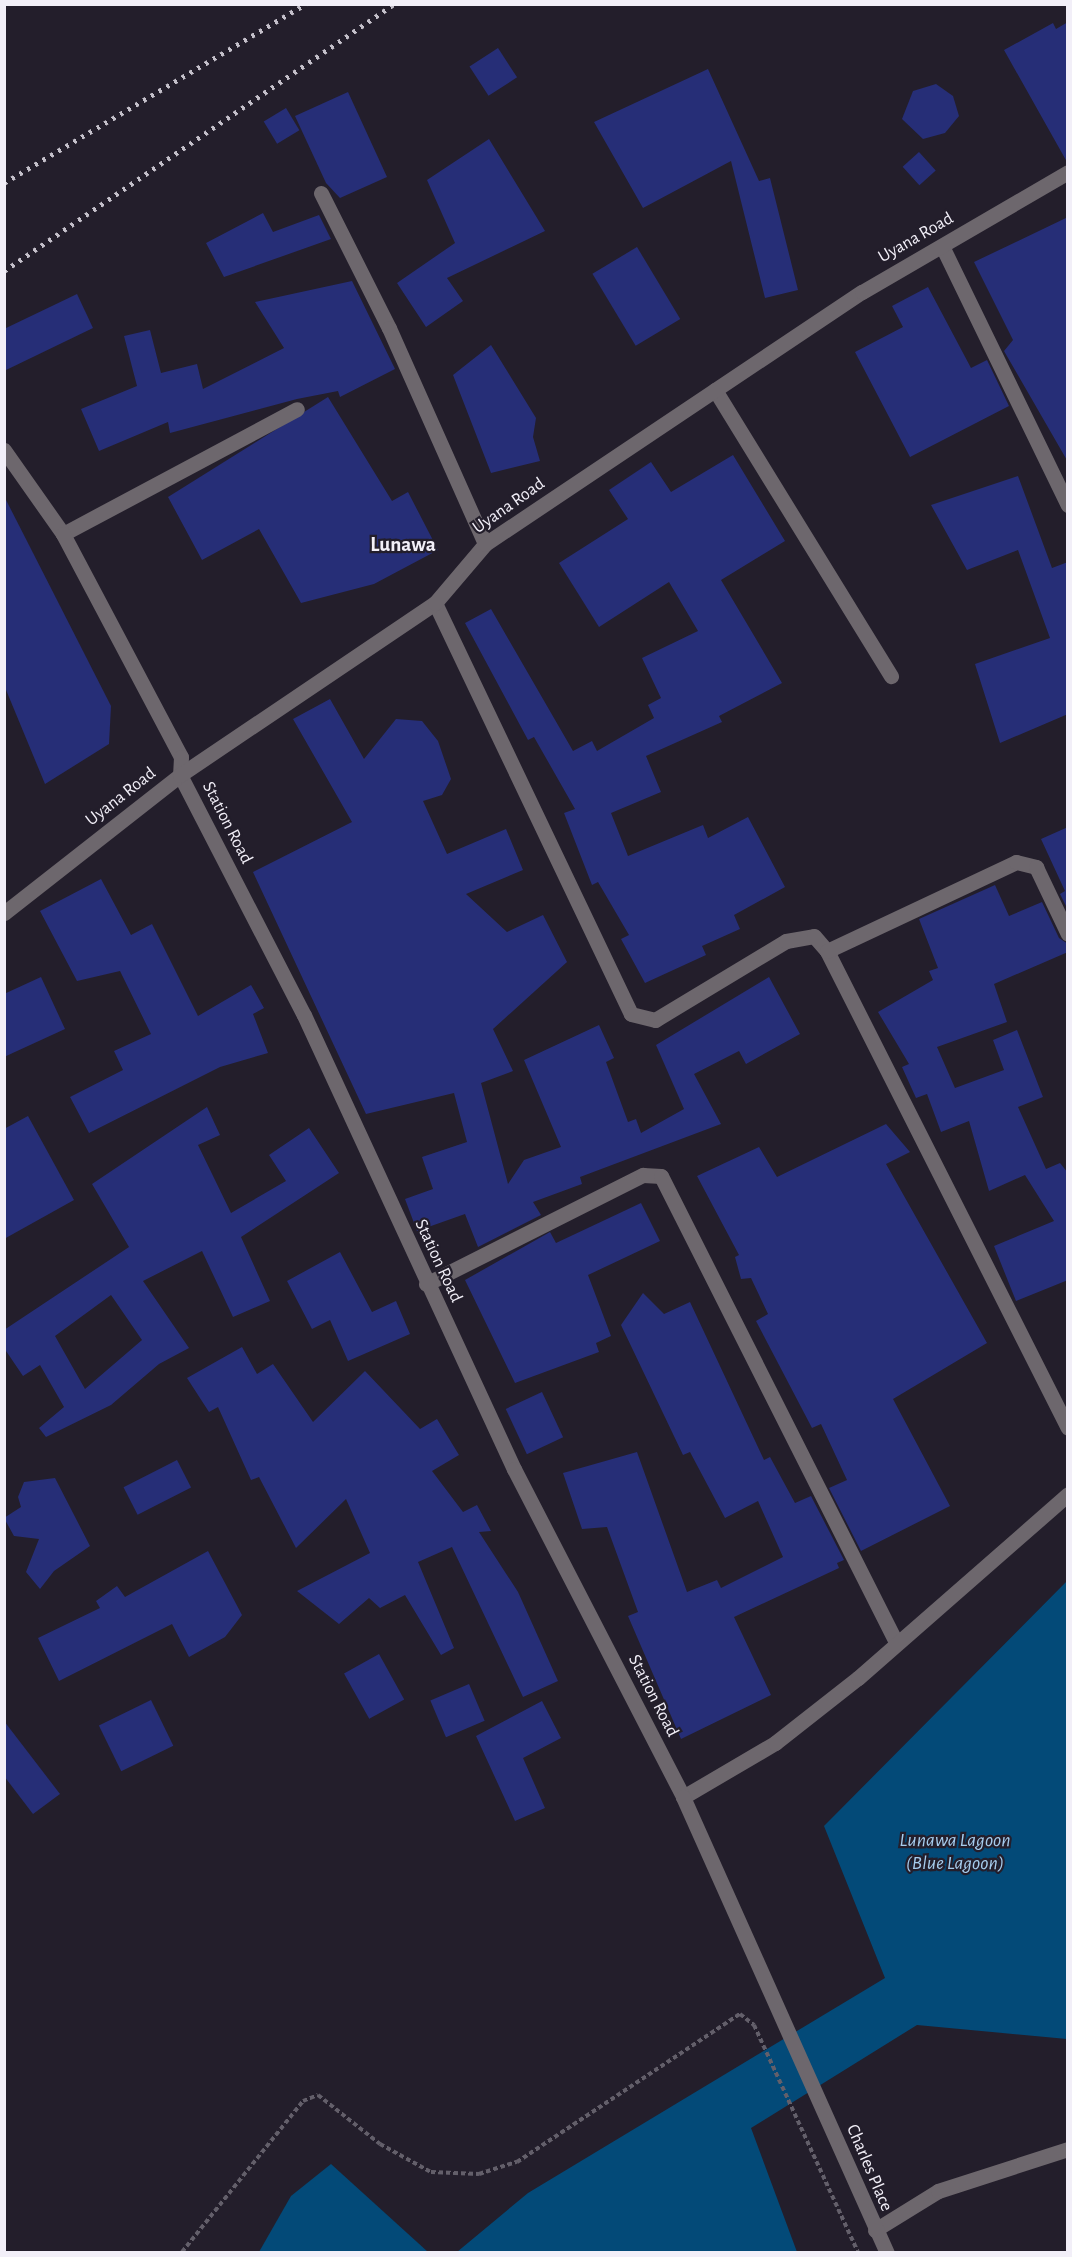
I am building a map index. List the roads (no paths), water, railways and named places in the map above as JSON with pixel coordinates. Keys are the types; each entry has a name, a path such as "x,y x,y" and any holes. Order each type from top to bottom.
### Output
{"street":[{"name":"Uyana Road","path":"4,913 180,775 435,603 485,544 715,390 942,246 1068,171"},
{"path":"321,193 390,328 485,544"},
{"path":"942,246 1066,496"},
{"path":"715,390 891,676"},
{"path":"63,534 297,409"},
{"name":"Station Road","path":"6,451 63,534 181,757 180,775 304,1015 426,1284 514,1469 683,1797 818,2097"},
{"path":"435,603 631,1014 655,1020 786,941 814,936 827,951 1068,1428"},
{"path":"827,951 1016,862 1036,867 1068,934"},
{"path":"426,1284 643,1175 661,1176 896,1642"},
{"path":"683,1797 775,1743 1068,1494"},
{"name":"Charles Place","path":"818,2097 887,2253"},
{"path":"875,2230 938,2191 1068,2149"}],"water":[{"name":"Lunawa Lagoon (Blue Lagoon)","path":"1067,1581 1067,2039 917,2025 751,2128 797,2252 457,2252 528,2193 885,1978 824,1826"},
{"path":"331,2164 428,2252 259,2252 291,2196"}],"railway":[{"path":"4,183 306,4"},
{"path":"4,271 394,4"}],"district":[{"name":"Lunawa","path":"403,545"}]}
